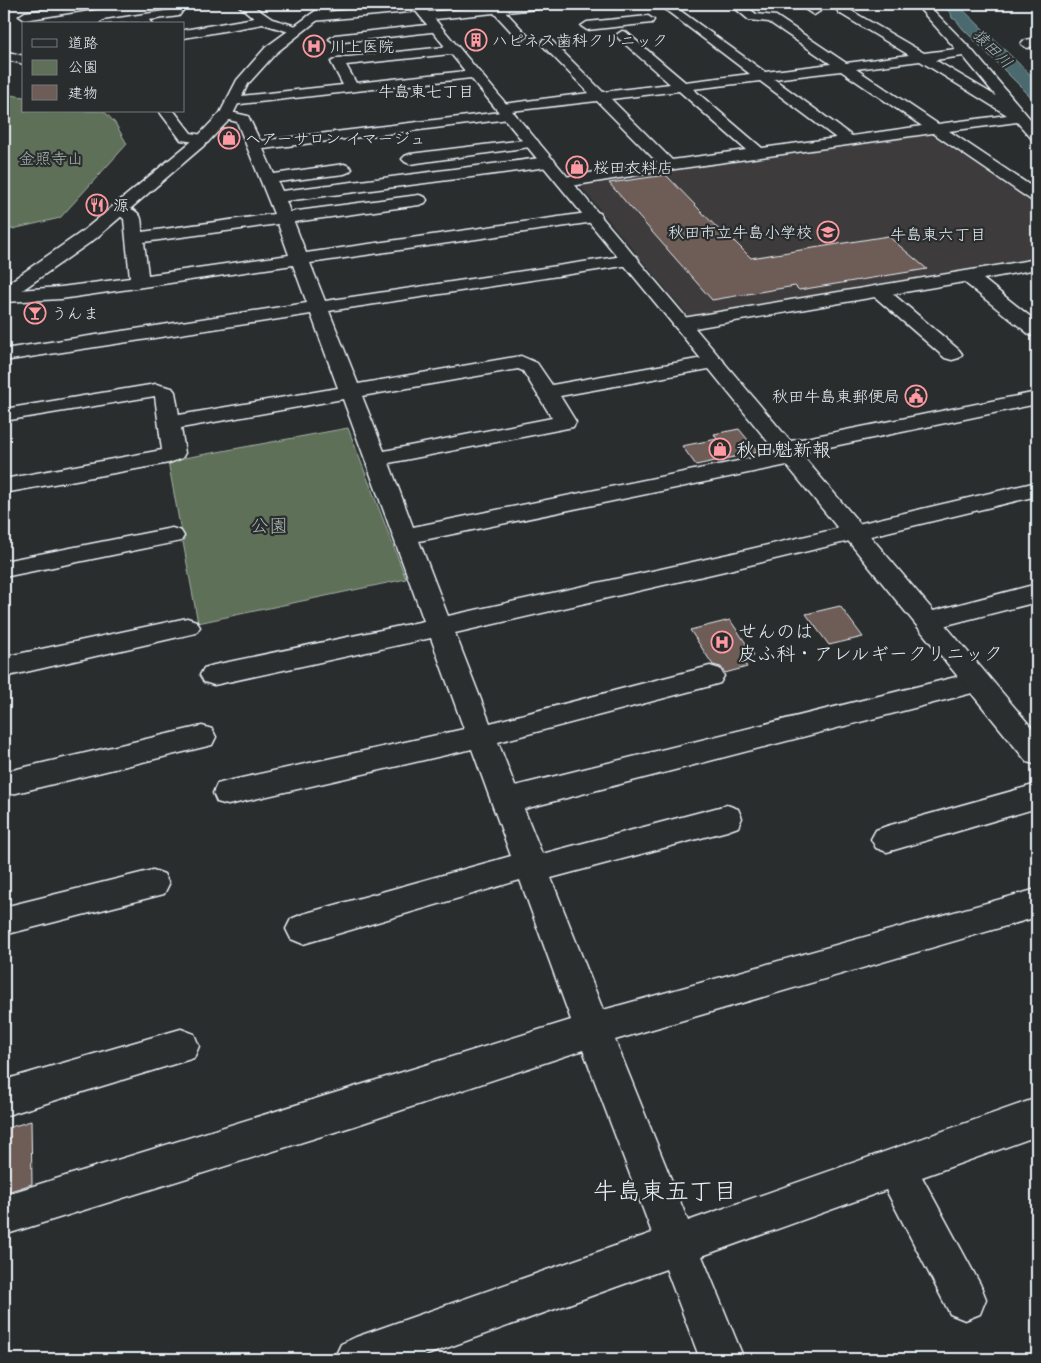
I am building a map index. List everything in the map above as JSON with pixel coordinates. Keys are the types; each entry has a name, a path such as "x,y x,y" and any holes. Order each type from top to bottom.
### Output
{"street":[{"path":"10,16 106,4"},
{"path":"143,21 175,13 178,9 172,4"},
{"path":"243,4 262,20 276,26 296,30"},
{"path":"4,295 89,235 203,140 229,108 242,83 271,50 332,4"},
{"path":"313,17 424,14 556,4"},
{"path":"664,4 848,140"},
{"path":"736,4 753,17 772,19 1037,198"},
{"path":"803,4 814,11"},
{"path":"922,5 966,52 1037,136"},
{"path":"496,10 522,36"},
{"path":"843,10 1021,117"},
{"path":"335,38 424,14"},
{"path":"424,14 630,260 1037,754"},
{"path":"185,34 262,20"},
{"path":"587,26 648,20"},
{"path":"622,35 759,153"},
{"path":"547,43 668,165"},
{"path":"352,88 338,62 455,50"},
{"path":"254,146 600,96 966,52"},
{"path":"4,55 22,60"},
{"path":"229,108 352,88 475,74"},
{"path":"229,108 248,117 254,146 276,197 593,1030 722,1359"},
{"path":"167,112 186,136 203,140"},
{"path":"564,182 668,165 1021,117"},
{"path":"410,159 532,143"},
{"path":"276,197 548,162"},
{"path":"268,179 344,169"},
{"path":"135,238 419,200"},
{"path":"120,210 132,217 140,282"},
{"path":"4,295 61,293 594,217"},
{"path":"4,354 630,260"},
{"path":"683,324 1037,264"},
{"path":"968,276 1037,331"},
{"path":"880,291 952,354"},
{"path":"170,423 521,362 530,367 565,422 376,459"},
{"path":"547,392 714,362"},
{"path":"4,415 156,390 164,392 174,453 161,458 4,486"},
{"path":"405,536 1037,398"},
{"path":"214,675 439,628 855,533 1037,489"},
{"path":"4,569 172,536"},
{"path":"927,621 1037,593"},
{"path":"4,667 187,627"},
{"path":"228,793 481,736 710,676"},
{"path":"506,801 976,682"},
{"path":"4,784 202,737"},
{"path":"887,838 1037,796"},
{"path":"303,928 531,867 727,818"},
{"path":"4,920 153,884"},
{"path":"4,1215 354,1108 593,1030 1037,903"},
{"path":"4,1098 181,1046"},
{"path":"356,1359 1037,1117"},
{"path":"896,1168 965,1299"}],"shaded area":[{"name":"秋田市立牛島小学校","path":"930,133 1037,206 1037,259 689,317 576,181"}],"green space":[{"name":"金照寺山","path":"4,94 22,97 22,112 105,112 115,123 127,144 60,218 4,231"},
{"name":"公園","path":"348,428 406,579 198,623 168,461"}],"water":[{"name":"猿田川","path":"940,4 957,4 1037,81 1037,103 952,18 951,13"}],"building":[{"path":"666,175 725,236 728,235 751,258 888,236 927,269 799,290 795,286 712,300 609,183"},
{"name":"秋田魁新報","path":"739,429 758,452 696,465 682,446 717,439 714,434"},
{"path":"840,606 863,637 829,645 806,614"},
{"name":"せんのは 皮ふ科・アレルギークリニック","path":"730,620 754,655 742,658 747,667 725,673 721,667 713,665 690,630"},
{"path":"31,1121 32,1184 4,1193 4,1129"}],"place":[{"name":"ハピネス歯科クリニック","path":"476,40"},
{"name":"川上医院","path":"314,46"},
{"name":"ヘアーサロン イマージュ","path":"229,138"},
{"name":"桜田衣料店","path":"577,167"},
{"name":"源","path":"97,205"},
{"name":"秋田市立牛島小学校","path":"828,232"},
{"name":"うんま","path":"35,313"},
{"name":"秋田牛島東郵便局","path":"916,396"},
{"name":"秋田魁新報","path":"720,449"},
{"name":"せんのは 皮ふ科・アレルギークリニック","path":"722,642"}],"district":[{"name":"牛島東七丁目","path":"426,91"},
{"name":"牛島東六丁目","path":"938,234"},
{"name":"牛島東五丁目","path":"665,1191"}]}
